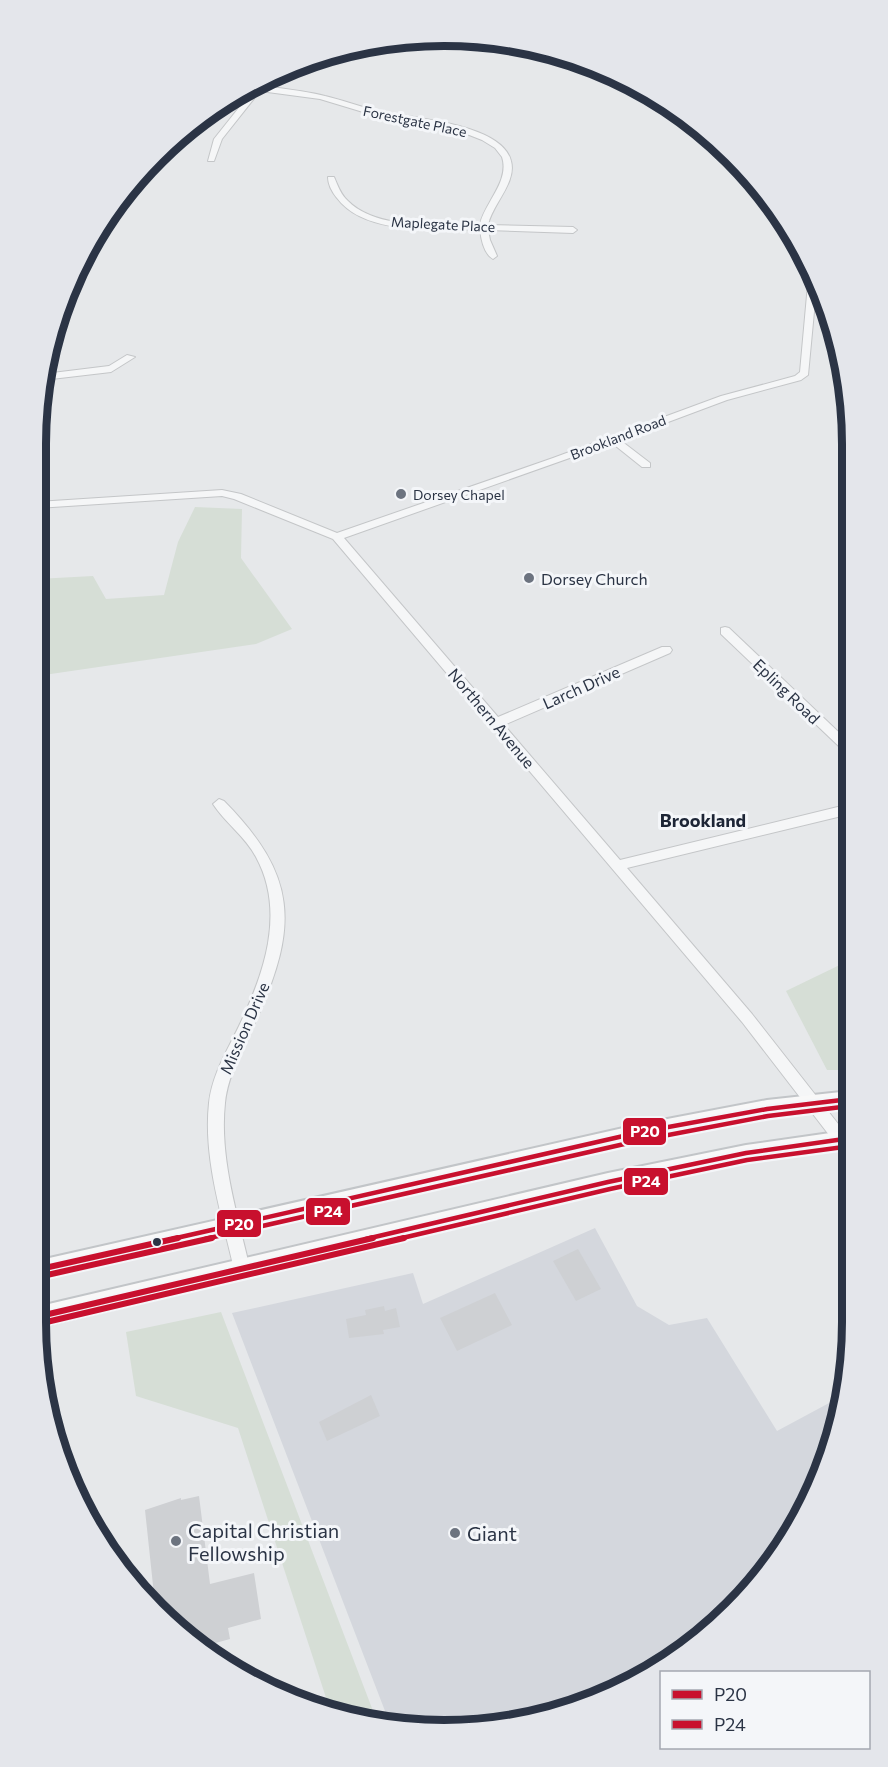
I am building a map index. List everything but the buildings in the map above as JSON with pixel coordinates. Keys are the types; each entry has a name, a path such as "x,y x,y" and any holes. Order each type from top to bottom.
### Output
{"main road":[{"path":"46,1268 583,1146 812,1102 842,1100"},
{"path":"46,1315 608,1182 746,1153 842,1140"}],"street":[{"name":"Forestgate Place","path":"265,89 320,97 376,114 461,129 483,138 503,154 508,163 505,178 490,205 484,227"},
{"path":"211,159 218,139 251,96"},
{"name":"Maplegate Place","path":"331,179 337,195 359,213 396,224 573,230"},
{"path":"484,227 485,239 494,256"},
{"name":"Brookland Road","path":"337,537 614,440 724,398 792,381 803,376 811,292"},
{"path":"52,376 111,369 130,357"},
{"path":"614,440 646,465"},
{"name":"Northern Avenue","path":"46,504 222,493 237,496 337,537 747,1018 812,1102 842,1135"},
{"name":"Epling Road","path":"725,631 842,743"},
{"name":"Larch Drive","path":"496,723 666,650"},
{"name":"Mission Drive","path":"219,804 243,828 264,860 277,897 280,921 274,956 250,1018 221,1081 217,1100 215,1121 217,1144 242,1269"},
{"path":"617,866 842,811"}],"shaded area":[{"path":"195,507 242,509 241,558 292,629 256,644 46,675 46,579 93,576 106,599 164,595 178,542"},
{"path":"842,964 842,1070 827,1070 786,991"},
{"path":"595,1228 637,1306 669,1325 707,1318 777,1431 834,1400 811,1475 801,1499 775,1544 743,1585 706,1622 665,1654 620,1680 572,1699 522,1713 470,1720 418,1720 387,1716 232,1313 413,1273 423,1304"},
{"path":"221,1312 374,1714 328,1703 238,1428 136,1396 126,1332"}],"transit line":[{"name":"P20","path":"46,1268 641,1132 767,1109 842,1100"},
{"name":"P24","path":"46,1275 642,1140 768,1116 842,1107"},
{"name":"P20","path":"46,1315 608,1182 746,1153 842,1139"},
{"name":"P24","path":"46,1322 610,1189 747,1160 842,1147"}],"place":[{"name":"Dorsey Chapel","path":"401,494"},
{"name":"Dorsey Church","path":"529,578"},
{"name":"Giant","path":"455,1533"},
{"name":"Capital Christian Fellowship","path":"176,1541"}],"district":[{"name":"Brookland","path":"703,820"}]}
